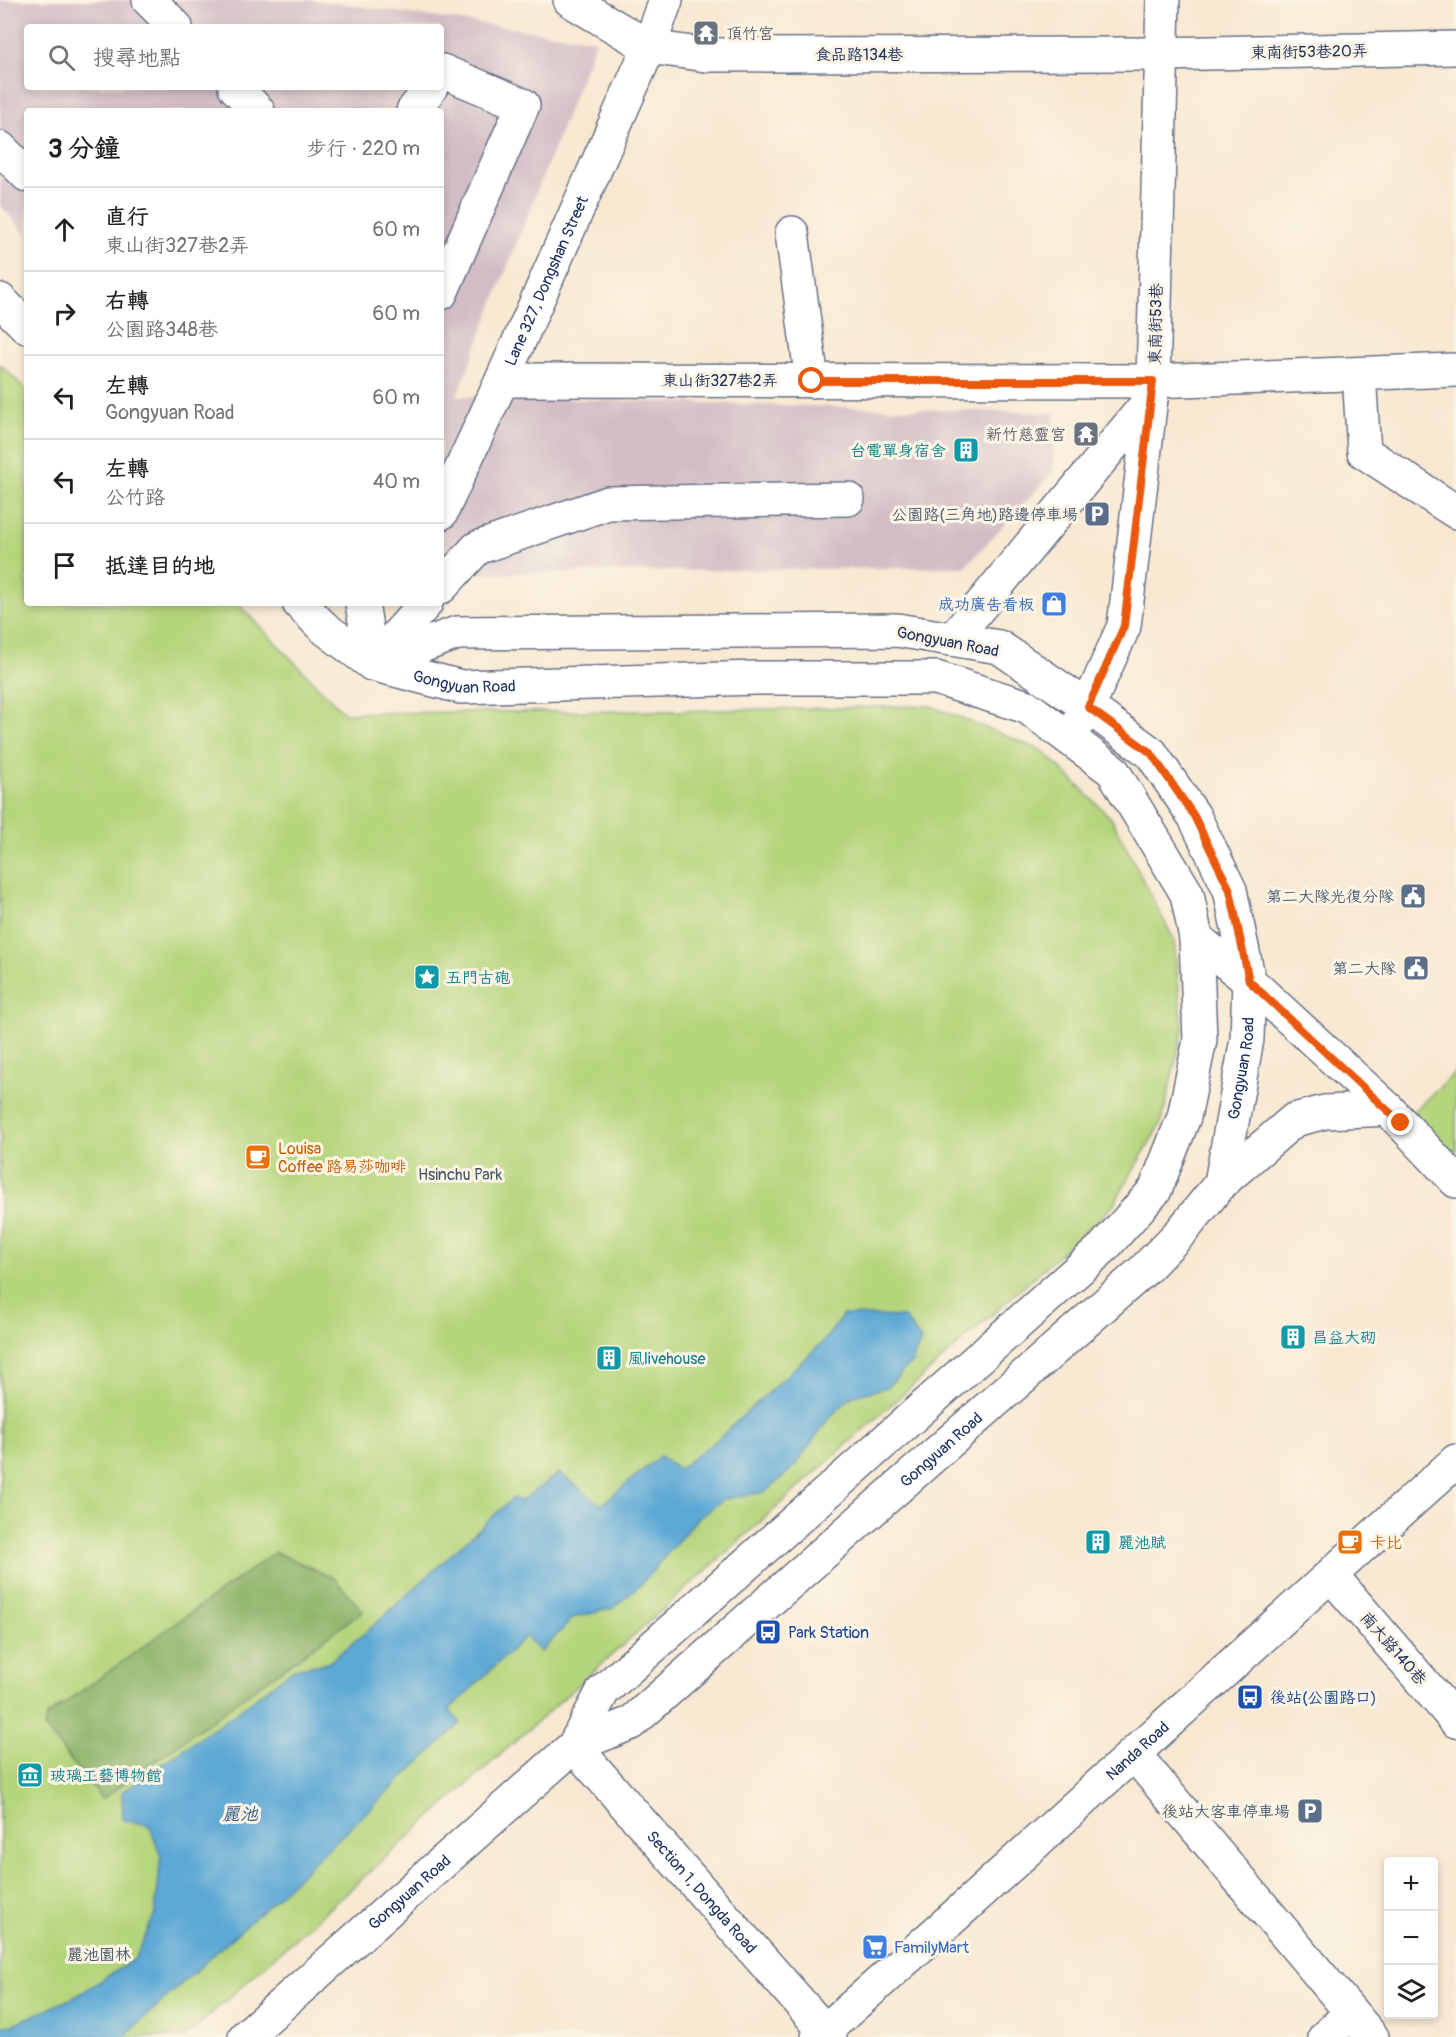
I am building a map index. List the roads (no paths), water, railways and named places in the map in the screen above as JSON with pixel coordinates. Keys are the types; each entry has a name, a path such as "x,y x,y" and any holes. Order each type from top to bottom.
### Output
{"street":[{"path":"149,0 173,24"},
{"name":"食品路134巷","path":"570,0 649,47 706,55 1161,54"},
{"name":"Lane 327, Dongshan Street","path":"444,506 649,47 666,0"},
{"name":"東南街53巷","path":"1162,0 1152,390 1359,374 1456,370"},
{"name":"東南街53巷20弄","path":"1161,54 1456,48"},
{"path":"444,71 523,105 444,286"},
{"path":"237,90 255,108"},
{"path":"415,108 428,90"},
{"path":"0,148 24,172"},
{"path":"792,233 812,381"},
{"path":"0,300 24,324"},
{"path":"1359,374 1364,452 1456,512"},
{"name":"東山街327巷2弄","path":"502,380 812,381 1152,390"},
{"path":"953,639 1152,390"},
{"path":"1069,738 1088,707 1124,626 1152,390"},
{"path":"444,584 477,548 608,503 848,499"},
{"name":"Gongyuan Road","path":"245,2037 573,1746 603,1691 1104,1247 1155,1190 1184,1117 1200,1040 1196,938 1187,894 1113,771 1027,707 936,678 756,678 461,687 372,664 323,627 302,606"},
{"path":"362,606 372,664"},
{"path":"372,664 399,606"},
{"path":"372,664 423,606"},
{"name":"Gongyuan Road","path":"372,664 457,633 897,630 999,647 1151,753 1194,816 1230,890 1249,981 1247,1039 1221,1183 1181,1232 1144,1269 631,1723 573,1746"},
{"path":"1196,938 1249,981 1388,1109 1456,1181"},
{"path":"1221,1183 1294,1120 1325,1112 1388,1109"},
{"name":"Nanda Road","path":"828,2036 1456,1461"},
{"name":"南大路140巷","path":"1331,1575 1456,1721"},
{"name":"Section 1, Dongda Road","path":"573,1746 828,2036"},
{"path":"1134,1755 1361,2025 1325,2037"}],"water":[{"name":"麗池","path":"843,1315 904,1317 921,1340 912,1362 887,1387 851,1397 828,1419 794,1467 765,1492 724,1499 696,1520 642,1583 613,1608 573,1618 541,1652 526,1636 449,1710 461,1723 267,1906 123,2037 0,2037 0,2027 12,2025 77,1996 135,1959 155,1914 161,1856 149,1825 123,1820 122,1792 233,1715 294,1669 328,1663 372,1627 513,1498 521,1501 559,1473 601,1505 660,1456 679,1469 718,1439 824,1341"}],"place":[{"name":"頂竹宮","path":"706,33"},
{"name":"新竹慈靈宮","path":"1086,434"},
{"name":"台電單身宿舍","path":"966,450"},
{"name":"公園路(三角地)路邊停車場","path":"1097,514"},
{"name":"成功廣告看板","path":"1054,604"},
{"name":"第二大隊光復分隊","path":"1413,896"},
{"name":"第二大隊","path":"1416,968"},
{"name":"五門古砲","path":"427,977"},
{"name":"Louisa Coffee 路易莎咖啡","path":"258,1157"},
{"name":"昌益大砌","path":"1293,1337"},
{"name":"風livehouse","path":"609,1358"},
{"name":"麗池賦","path":"1098,1542"},
{"name":"卡比","path":"1350,1542"},
{"name":"Park Station","path":"768,1632"},
{"name":"後站(公園路口)","path":"1250,1697"},
{"name":"玻璃工藝博物館","path":"30,1775"},
{"name":"後站大客車停車場","path":"1310,1811"},
{"name":"FamilyMart","path":"875,1947"}],"park label":[{"name":"Hsinchu Park","path":"460,1174"},
{"name":"麗池園林","path":"99,1954"}]}
